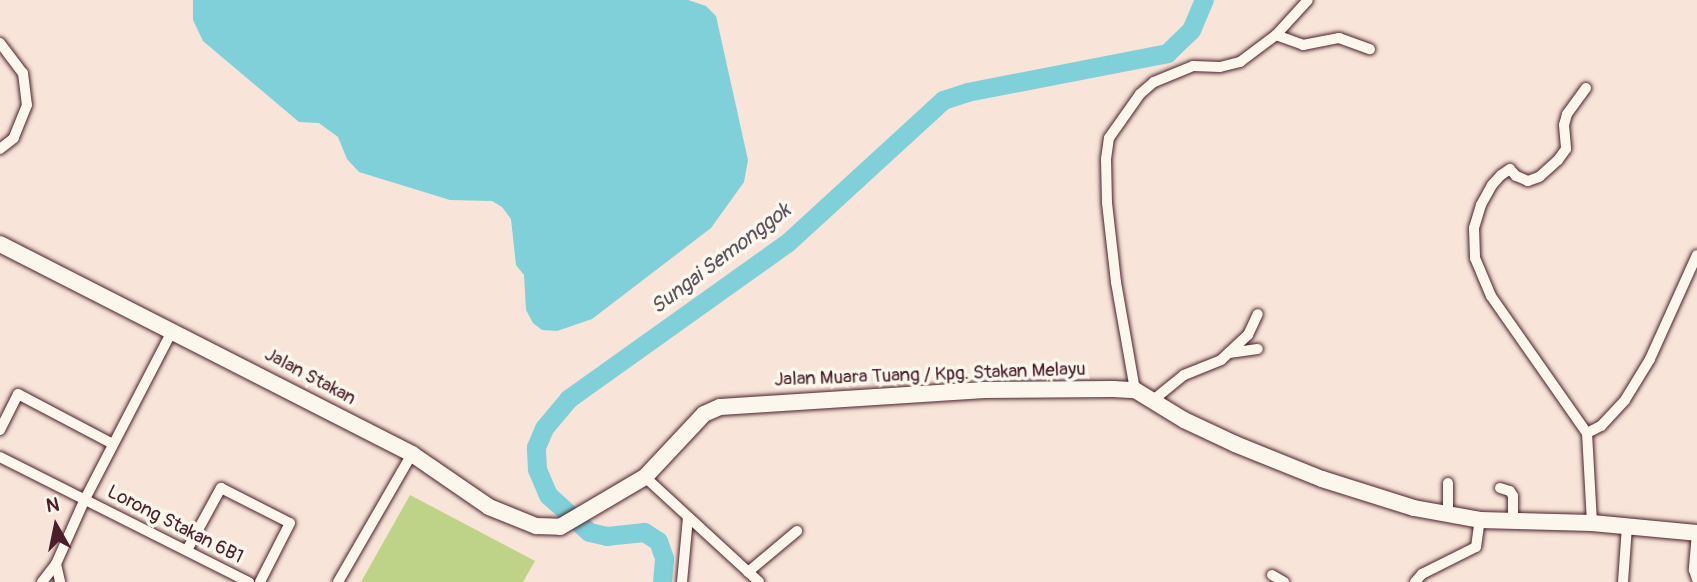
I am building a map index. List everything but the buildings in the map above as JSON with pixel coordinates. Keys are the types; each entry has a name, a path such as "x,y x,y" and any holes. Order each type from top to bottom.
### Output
{"main road":[{"name":"Jalan Stakan","path":"0,244 412,454 489,507 536,526 560,527 595,505"},
{"name":"Jalan Muara Tuang / Kpg. Stakan Melayu","path":"595,505 645,477 704,414 720,407 984,390 1135,390"},
{"path":"1135,390 1235,444 1322,479 1414,508 1480,520 1592,523 1697,533"}],"street":[{"path":"1135,390 1116,282 1107,203 1106,159 1110,138 1140,94 1154,82 1193,66 1220,68 1240,62 1276,35 1308,0"},
{"path":"1276,35 1303,45 1339,38 1370,49"},
{"path":"0,43 23,73 26,105 14,138 0,149"},
{"path":"1586,88 1567,114 1564,125 1566,149 1558,160 1539,177 1528,181 1516,176 1510,169 1492,185 1481,205 1474,228 1475,258 1491,296 1587,433 1592,523"},
{"path":"1587,433 1601,426 1625,400 1650,359 1697,255"},
{"path":"1152,401 1184,375 1229,354 1248,335 1258,314"},
{"path":"42,582 56,564 85,499 172,331"},
{"path":"1229,354 1258,349"},
{"path":"0,430 18,394 113,444"},
{"path":"338,582 412,454"},
{"name":"Lorong Stakan 6B1","path":"0,457 248,582"},
{"path":"645,477 759,582"},
{"path":"1448,483 1448,514"},
{"path":"187,550 221,488 290,523 260,582"},
{"path":"1500,488 1510,491 1513,496 1513,520"},
{"path":"682,582 688,517"},
{"path":"1415,582 1423,574 1476,547 1480,520"},
{"path":"1623,582 1627,526"},
{"path":"748,572 797,531"},
{"path":"1697,533 1694,570 1697,579"},
{"path":"56,564 60,582"},
{"path":"1272,575 1284,582"}],"green space":[{"path":"410,495 535,561 523,582 361,582"}],"water":[{"path":"193,0 688,0 706,6 716,16 748,160 744,182 711,228 592,319 557,331 542,330 533,323 526,310 524,275 516,265 511,219 502,207 492,201 450,200 359,172 347,159 338,137 319,123 299,122 203,41 193,20"}],"waterway":[{"name":"Sungai Semonggok","path":"662,582 664,558 658,541 644,532 607,536 589,532 548,495 537,469 536,447 544,428 568,399 787,243 943,100 967,92 1167,53 1191,30 1204,0"}]}
